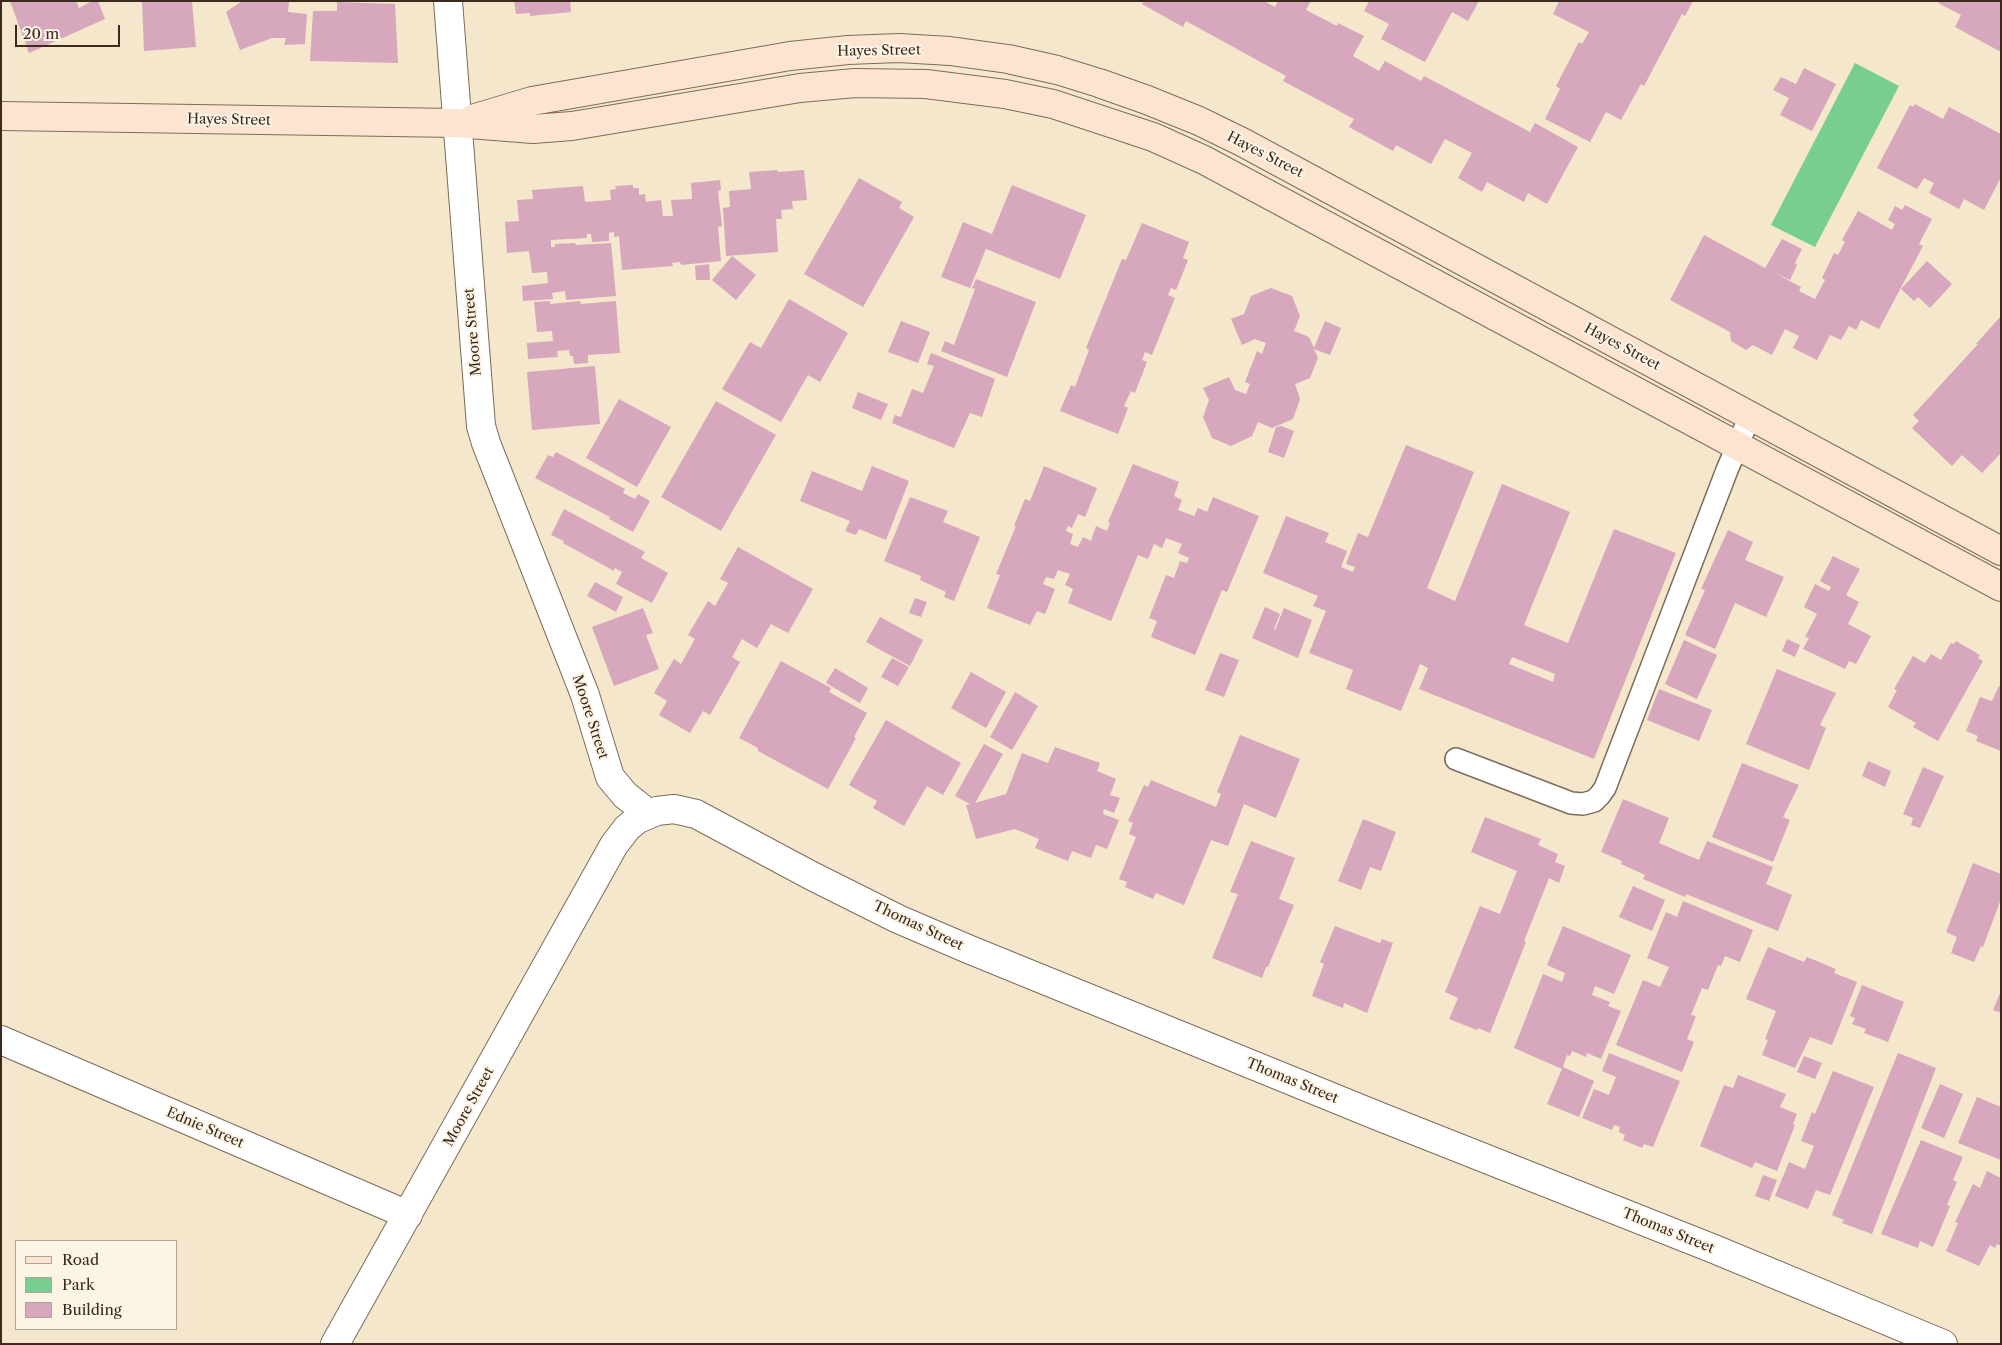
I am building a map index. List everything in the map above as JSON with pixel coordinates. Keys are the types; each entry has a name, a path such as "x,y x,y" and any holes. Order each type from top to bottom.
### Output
{"street":[{"name":"Moore Street","path":"335,1344 614,845 632,823 649,814 624,795 610,778 585,695 486,443 478,408 448,1"},
{"name":"Hayes Street","path":"456,123 532,102 790,56 848,50 899,48 950,52 1008,59 1057,70 1147,100 1199,121 1242,142 2001,551"},
{"name":"Hayes Street","path":"1,116 456,123 533,129 572,126 759,93 855,84 926,84 1005,94 1053,104 1153,137 1204,160 2001,587"},
{"name":"Thomas Street","path":"649,814 674,809 696,814 812,876 898,919 968,949 1943,1344"},
{"name":"Ednie Street","path":"1,1040 408,1215"}],"lane":[{"path":"1456,759 1571,803 1584,804 1600,795 1605,788 1750,416"}],"green space":[{"path":"1855,63 1899,86 1815,247 1771,225"}],"building":[{"path":"10,1 76,1 79,8 92,1 98,1 105,19 29,53"},
{"path":"142,1 192,1 196,47 144,51"},
{"path":"242,1 289,1 288,12 307,14 305,44 284,45 286,38 272,38 240,50 226,12"},
{"path":"514,1 570,1 571,12 530,16 530,13 516,14"},
{"path":"1144,1 1264,1 1275,7 1278,1 1311,1 1306,10 1337,26 1338,23 1364,36 1353,56 1379,71 1385,61 1421,81 1424,76 1530,132 1535,123 1578,147 1547,204 1528,193 1524,202 1487,182 1482,192 1458,178 1472,153 1445,139 1431,164 1396,145 1393,151 1349,127 1354,119 1283,81 1286,76 1186,21 1183,27 1142,4"},
{"path":"1369,1 1479,1 1468,21 1452,12 1425,62 1381,39 1389,24 1364,11"},
{"path":"1559,1 1693,1 1685,16 1682,14 1644,86 1641,84 1621,120 1606,112 1590,142 1545,119 1560,89 1556,86 1579,42 1582,44 1589,32 1553,14"},
{"path":"1940,1 2001,1 2001,52 1955,27 1961,15 1938,3"},
{"path":"337,2 395,4 398,63 310,61 313,11 337,11"},
{"path":"1804,68 1836,84 1812,131 1780,115 1789,98 1773,90 1781,77 1796,84"},
{"path":"1915,104 1943,119 1949,107 2001,134 2001,177 1984,210 1964,199 1959,209 1929,193 1934,183 1924,178 1917,189 1877,168 1910,105 1913,107"},
{"path":"777,170 778,172 804,170 807,200 792,201 793,209 781,210 782,219 776,219 778,252 726,256 723,208 730,207 729,191 751,189 749,172"},
{"path":"859,178 902,202 899,208 914,217 863,307 804,274"},
{"path":"720,180 721,190 718,191 722,226 718,227 721,261 681,265 680,262 672,263 673,266 622,270 619,236 614,237 614,232 609,233 609,241 592,242 591,234 587,234 587,238 551,240 551,247 555,247 555,244 611,243 616,296 566,300 565,291 552,293 553,299 523,301 522,286 548,283 547,272 532,273 529,251 507,253 505,222 519,221 517,200 533,199 532,190 583,186 585,202 611,200 610,190 616,189 615,186 633,185 633,188 639,188 639,195 645,194 646,202 661,200 663,216 673,216 671,200 692,199 691,183"},
{"path":"1012,185 1086,215 1060,279 986,249 970,288 941,277 963,222 992,234"},
{"path":"1905,205 1932,219 1919,244 1923,246 1879,329 1861,320 1856,330 1849,326 1841,340 1830,335 1817,360 1793,348 1799,336 1785,329 1772,355 1753,345 1746,350 1731,341 1730,332 1670,300 1704,235 1765,268 1782,239 1802,249 1790,280 1771,271 1801,287 1799,291 1815,299 1825,280 1822,278 1834,253 1838,255 1845,242 1842,240 1858,211 1892,230 1895,224 1888,220 1895,206 1902,210"},
{"path":"1142,223 1189,242 1183,258 1188,260 1176,290 1171,288 1168,295 1175,298 1152,355 1145,352 1142,360 1147,362 1135,393 1131,391 1124,406 1128,408 1118,434 1060,411 1071,385 1075,387 1089,350 1086,348 1122,259 1126,260"},
{"path":"732,256 756,275 736,300 712,280"},
{"path":"1927,261 1952,284 1930,308 1918,297 1914,301 1901,289"},
{"path":"709,264 710,280 696,280 695,266"},
{"path":"976,279 1036,302 1007,377 941,351 945,341 954,345 975,289 972,288"},
{"path":"1271,288 1292,296 1300,316 1294,331 1309,337 1314,348 1325,321 1341,328 1330,355 1314,349 1318,358 1310,378 1295,384 1300,399 1293,419 1272,428 1258,422 1252,436 1231,446 1212,438 1203,417 1209,400 1203,388 1229,377 1235,390 1246,394 1250,384 1245,382 1257,351 1262,354 1266,343 1255,339 1242,345 1231,319 1244,314 1251,296"},
{"path":"789,299 848,333 820,382 808,375 781,422 722,389 750,342 761,348"},
{"path":"550,301 550,304 580,301 581,304 616,301 620,353 588,355 588,363 574,364 573,356 570,356 569,350 557,351 558,357 528,359 527,343 553,341 552,331 537,332 534,302"},
{"path":"2001,316 2001,453 1982,473 1962,455 1952,466 1912,428 1919,421 1913,415"},
{"path":"901,321 930,332 918,363 888,352"},
{"path":"931,353 995,379 982,417 970,413 954,448 892,423 895,415 901,417 912,389 923,393 934,366 927,364"},
{"path":"595,366 600,424 532,430 527,372"},
{"path":"858,392 888,404 881,420 852,408"},
{"path":"619,399 671,427 637,487 586,458"},
{"path":"716,401 776,435 721,531 661,497"},
{"path":"1281,426 1294,431 1284,458 1268,452 1276,427"},
{"path":"1406,445 1474,472 1427,588 1455,601 1502,484 1570,512 1524,625 1568,643 1614,529 1676,553 1594,759 1419,689 1428,668 1420,664 1401,711 1346,689 1353,670 1309,653 1326,611 1313,606 1318,596 1263,573 1286,516 1329,533 1325,542 1347,551 1341,567 1353,572 1355,567 1346,564 1358,533 1368,537","holes":["1512,657 1555,674 1553,682 1509,664"]},
{"path":"556,452 625,489 623,493 635,499 638,494 650,501 633,532 609,519 610,517 535,478 548,455 553,457"},
{"path":"1133,464 1179,482 1174,496 1182,500 1178,510 1194,516 1198,508 1207,512 1213,497 1259,516 1227,592 1222,590 1195,655 1151,637 1157,621 1149,618 1166,575 1174,578 1180,561 1187,563 1189,558 1178,553 1182,544 1166,538 1162,548 1154,544 1148,559 1138,555 1111,621 1068,603 1073,589 1065,585 1070,574 1058,570 1054,579 1046,577 1043,584 1055,589 1045,614 1037,611 1030,625 987,608 1000,575 996,574 1016,526 1014,526 1025,499 1030,501 1044,466 1097,488 1085,517 1078,514 1072,528 1068,526 1066,531 1073,534 1070,544 1078,547 1083,537 1091,541 1096,526 1107,531 1110,523 1108,522"},
{"path":"872,466 909,481 886,540 859,529 856,535 845,531 850,521 800,501 812,471 862,491"},
{"path":"910,497 948,511 943,522 980,537 954,601 944,597 946,592 920,580 921,576 884,561"},
{"path":"564,509 645,552 641,558 668,573 652,603 616,584 622,572 615,568 614,571 551,535"},
{"path":"1728,530 1753,542 1745,560 1784,577 1766,617 1735,603 1715,649 1685,635 1705,590 1701,589"},
{"path":"738,547 813,589 788,633 771,624 757,648 742,639 732,657 740,662 710,715 703,711 690,733 659,715 667,701 654,693 674,659 681,664 695,639 688,635 708,601 715,606 728,583 720,579"},
{"path":"1833,556 1860,569 1846,595 1859,602 1848,624 1871,636 1856,664 1849,661 1845,669 1803,649 1809,638 1805,637 1817,614 1804,607 1815,584 1829,591 1831,587 1820,581"},
{"path":"595,582 623,597 616,612 587,596"},
{"path":"915,598 927,602 921,617 909,613"},
{"path":"1265,607 1280,614 1275,630 1284,608 1312,620 1298,658 1252,638"},
{"path":"643,608 653,633 646,635 659,669 614,686 592,627"},
{"path":"880,617 923,640 910,666 866,642"},
{"path":"1787,639 1800,645 1795,657 1782,651"},
{"path":"1684,640 1717,655 1697,699 1665,684"},
{"path":"1956,641 1980,655 1978,658 1983,661 1938,741 1913,727 1916,723 1888,707 1897,690 1894,689 1913,656 1925,663 1931,654 1941,660 1951,643 1954,644"},
{"path":"1220,653 1239,660 1224,697 1205,690"},
{"path":"892,658 909,667 898,686 881,677"},
{"path":"781,661 831,688 829,692 867,713 854,737 856,738 828,789 758,751 758,748 739,738"},
{"path":"835,668 868,688 860,703 826,683"},
{"path":"1777,669 1836,693 1820,725 1826,728 1809,770 1746,744"},
{"path":"971,672 1006,692 986,728 951,708"},
{"path":"1999,686 2001,687 2001,751 1976,741 1978,736 1966,731 1980,697 1992,701"},
{"path":"1659,689 1712,710 1699,741 1647,720"},
{"path":"1015,692 1038,706 1012,750 990,737"},
{"path":"886,720 961,763 943,795 927,786 904,826 873,808 877,801 849,785"},
{"path":"1240,735 1300,759 1276,818 1244,804 1228,846 1211,840 1184,905 1156,893 1153,899 1125,887 1127,882 1119,879 1136,837 1129,834 1133,823 1128,821 1144,785 1148,787 1151,780 1216,807 1221,794 1217,792"},
{"path":"984,744 1003,754 975,803 1006,794 1022,753 1048,763 1055,747 1100,763 1097,771 1116,779 1110,795 1120,798 1114,813 1104,809 1103,814 1119,820 1107,849 1096,845 1091,858 1072,851 1068,861 1035,848 1039,839 1015,829 976,839 966,805 970,804 955,796"},
{"path":"1868,761 1891,771 1885,787 1862,776"},
{"path":"1742,763 1799,785 1783,817 1790,820 1773,862 1712,837"},
{"path":"1923,767 1944,776 1920,828 1911,825 1913,818 1903,814"},
{"path":"1623,799 1669,818 1659,843 1699,860 1707,841 1773,867 1766,884 1792,895 1778,931 1686,894 1685,897 1643,879 1645,875 1621,864 1622,861 1601,852"},
{"path":"1485,817 1541,839 1538,845 1558,854 1555,862 1565,866 1559,883 1549,878 1490,1033 1449,1019 1458,998 1445,992 1480,906 1500,914 1517,871 1471,852"},
{"path":"1363,819 1396,832 1381,871 1370,867 1361,890 1338,881"},
{"path":"1251,841 1295,858 1279,899 1294,905 1262,978 1212,958 1238,894 1230,892"},
{"path":"1973,863 2001,874 2001,899 1983,947 1981,946 1974,962 1951,953 1957,937 1946,932"},
{"path":"1633,886 1665,900 1652,931 1619,917"},
{"path":"1683,901 1753,930 1740,962 1725,956 1721,966 1718,965 1708,990 1702,988 1691,1015 1696,1016 1687,1039 1694,1042 1682,1072 1616,1045 1643,980 1660,987 1669,967 1647,958 1666,912 1677,917"},
{"path":"1335,926 1380,943 1382,939 1393,943 1367,1013 1344,1003 1343,1008 1312,996 1324,964 1320,962"},
{"path":"1563,926 1631,955 1614,994 1595,986 1592,995 1610,1002 1608,1006 1621,1011 1601,1059 1587,1053 1586,1057 1572,1051 1570,1056 1567,1055 1563,1067 1594,1081 1579,1117 1547,1104 1562,1069 1514,1048 1543,974 1562,982 1565,973 1547,965"},
{"path":"1768,947 1804,962 1807,957 1836,969 1834,973 1857,982 1832,1045 1810,1037 1795,1068 1762,1055 1768,1040 1765,1039 1776,1011 1746,999"},
{"path":"1862,985 1904,1002 1888,1042 1864,1033 1866,1029 1852,1024 1855,1018 1850,1016"},
{"path":"2001,991 2001,1013 1993,1010"},
{"path":"1609,1053 1680,1081 1653,1147 1644,1144 1642,1148 1623,1140 1625,1135 1619,1132 1620,1127 1614,1125 1612,1130 1582,1118 1594,1089 1609,1095 1616,1077 1602,1071"},
{"path":"1898,1053 1936,1068 1872,1234 1842,1223 1844,1220 1832,1215"},
{"path":"1804,1056 1822,1063 1815,1079 1797,1072"},
{"path":"1833,1071 1874,1087 1830,1195 1816,1190 1808,1209 1775,1196 1789,1162 1805,1169 1814,1146 1801,1141 1812,1112 1815,1114"},
{"path":"1738,1075 1786,1094 1780,1107 1797,1114 1793,1124 1795,1125 1777,1171 1755,1162 1752,1168 1700,1146 1724,1085 1733,1088"},
{"path":"1940,1084 1963,1094 1944,1138 1921,1128"},
{"path":"1977,1097 2001,1107 2001,1160 1958,1143"},
{"path":"1921,1140 1963,1157 1953,1180 1957,1182 1947,1205 1950,1206 1933,1247 1920,1241 1918,1248 1881,1234"},
{"path":"1987,1171 2001,1178 2001,1246 1997,1244 1995,1248 1990,1245 1979,1266 1946,1251 1958,1223 1955,1222 1973,1184 1980,1188"},
{"path":"1763,1175 1777,1180 1769,1201 1755,1196"}]}
